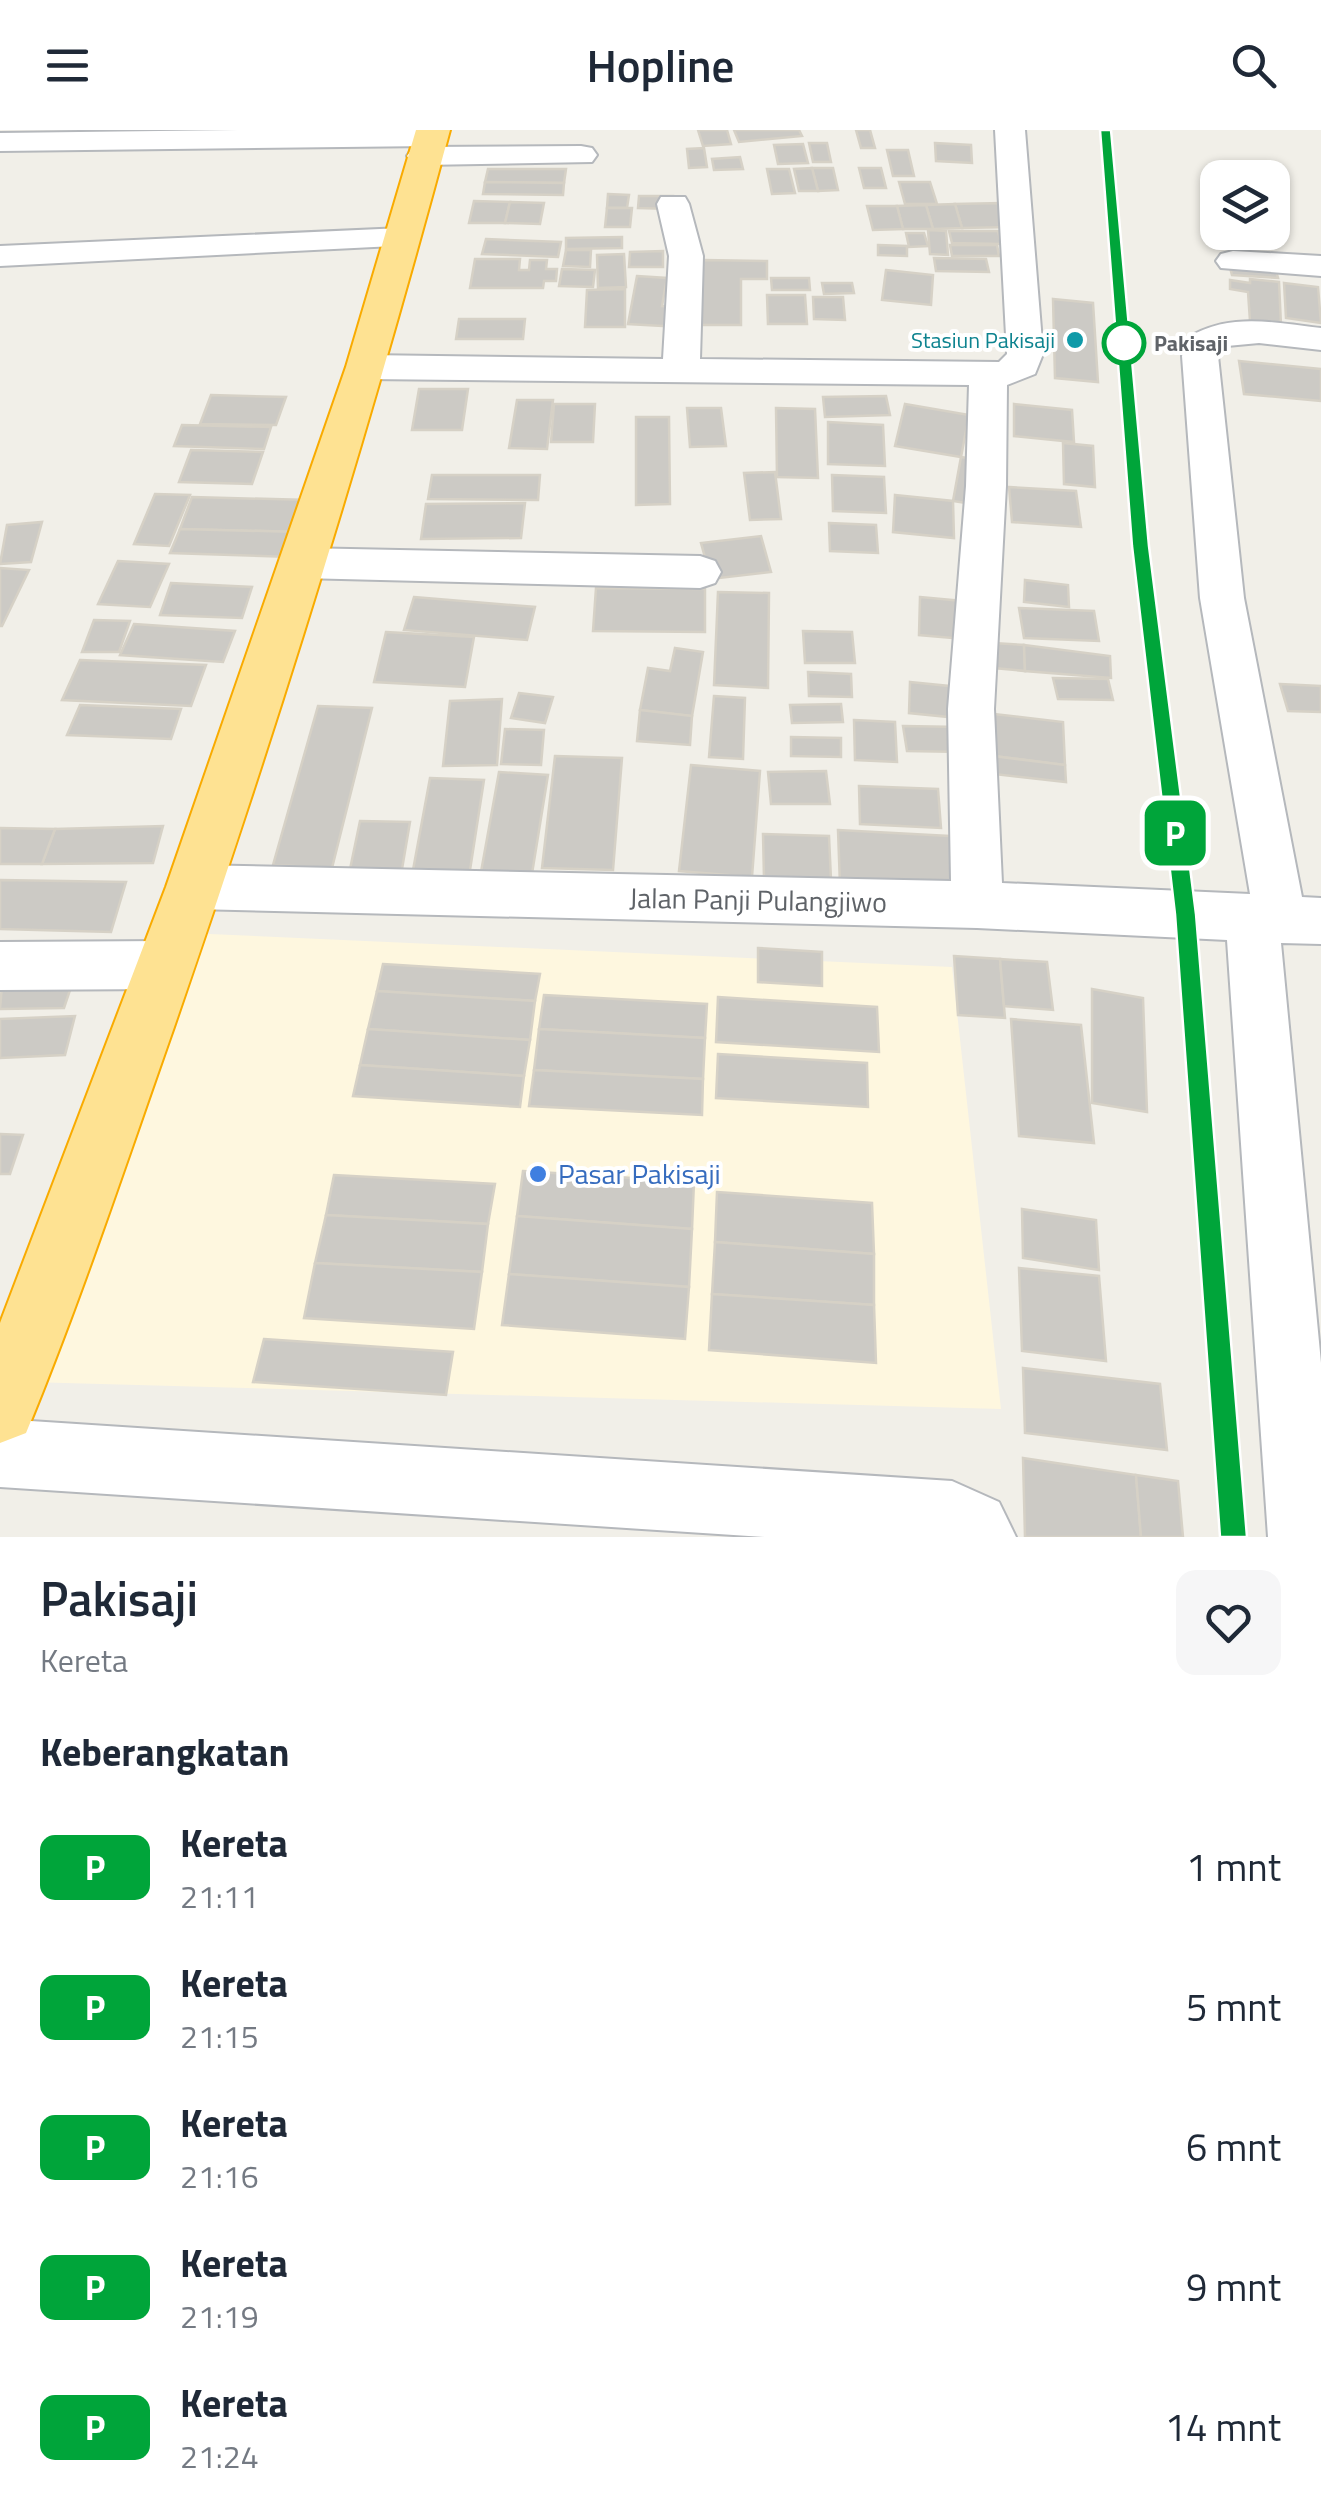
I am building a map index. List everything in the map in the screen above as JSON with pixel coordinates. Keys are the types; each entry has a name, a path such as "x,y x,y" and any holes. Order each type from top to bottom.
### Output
{"highway":[{"path":"0,1407 36,1322 194,886 366,367 429,141"}],"street":[{"path":"366,367 1004,374 1022,366 1025,354 1010,130"},
{"path":"0,142 91,135 429,141 581,155"},
{"path":"673,204 686,256 681,371"},
{"path":"0,256 402,238"},
{"path":"1234,261 1321,266"},
{"path":"1303,1537 1284,920 1222,598 1200,356 1202,346 1210,339 1232,333 1321,339"},
{"path":"977,905 971,709 986,486 988,376"},
{"path":"301,563 700,572"},
{"name":"Jalan Panji Pulangjiwo","path":"194,886 977,905 1284,920"},
{"path":"0,966 165,964"},
{"path":"0,1453 952,1514 976,1526 981,1537"}],"shaded area":[{"name":"Pasar Pakisaji","path":"186,933 952,967 1001,1409 28,1382"}],"building":[{"path":"698,130 727,130 731,144 703,146"},
{"path":"734,130 799,130 802,136 739,142"},
{"path":"856,130 870,130 875,148 861,148"},
{"path":"809,143 827,143 831,162 813,162"},
{"path":"935,143 971,145 972,163 936,161"},
{"path":"803,144 808,163 778,164 774,145"},
{"path":"704,148 707,167 689,168 687,149"},
{"path":"887,150 908,150 914,176 893,176"},
{"path":"740,157 743,169 714,170 712,159"},
{"path":"812,168 833,168 838,190 818,191"},
{"path":"812,168 818,191 799,191 794,169"},
{"path":"859,168 881,168 886,188 864,188"},
{"path":"488,169 566,169 564,183 485,182"},
{"path":"767,169 789,169 795,193 772,194"},
{"path":"485,182 564,183 563,195 483,194"},
{"path":"899,182 930,182 937,204 905,204"},
{"path":"608,194 629,195 627,208 607,208"},
{"path":"639,196 673,196 672,209 638,208"},
{"path":"474,201 510,202 505,223 469,223"},
{"path":"510,202 544,203 540,224 505,223"},
{"path":"1002,203 1011,227 962,228 955,204"},
{"path":"955,204 962,228 933,229 926,205"},
{"path":"926,205 933,229 903,229 897,206"},
{"path":"867,206 897,206 903,229 873,230"},
{"path":"607,208 632,208 630,227 605,227"},
{"path":"928,230 946,231 948,255 930,254"},
{"path":"949,231 998,231 1001,244 952,243"},
{"path":"906,233 924,233 928,246 909,247"},
{"path":"622,237 622,248 566,249 566,238"},
{"path":"486,239 561,242 558,257 482,254"},
{"path":"878,245 907,246 907,256 878,255"},
{"path":"950,245 997,245 999,256 952,256"},
{"path":"566,250 591,250 590,267 563,266"},
{"path":"663,251 663,267 629,267 630,252"},
{"path":"624,254 626,287 598,288 597,255"},
{"path":"934,258 986,259 989,272 936,271"},
{"path":"475,259 520,259 519,270 529,270 530,260 547,260 546,269 557,269 556,281 544,281 543,288 470,288"},
{"path":"703,260 767,261 767,279 741,279 741,325 701,325"},
{"path":"1229,264 1275,267 1278,278 1232,275"},
{"path":"562,269 595,270 593,287 559,286"},
{"path":"886,270 933,275 931,305 882,300"},
{"path":"637,276 667,278 662,306 683,307 680,327 628,324"},
{"path":"771,278 809,278 810,290 772,290"},
{"path":"1250,279 1279,282 1281,325 1250,321 1248,292 1230,289 1230,280 1250,283"},
{"path":"822,283 852,283 854,293 824,294"},
{"path":"1284,283 1318,287 1321,323 1286,318"},
{"path":"625,289 625,327 585,327 587,290"},
{"path":"767,295 805,295 807,324 768,324"},
{"path":"813,297 843,297 845,320 814,319"},
{"name":"Stasiun Pakisaji","path":"1053,299 1093,303 1098,382 1055,378"},
{"path":"459,319 525,319 523,339 456,339"},
{"path":"1239,361 1321,369 1321,401 1244,394"},
{"path":"419,389 468,389 462,430 412,430"},
{"path":"211,395 286,397 276,425 200,424"},
{"path":"886,396 890,415 825,417 823,397"},
{"path":"517,400 553,400 547,449 509,448"},
{"path":"554,404 595,404 593,442 551,442"},
{"path":"905,404 969,415 961,457 895,446"},
{"path":"1014,404 1072,410 1074,442 1014,436"},
{"path":"687,408 721,408 726,446 690,447"},
{"path":"776,408 815,409 818,478 777,477"},
{"path":"636,417 669,417 670,504 636,505"},
{"path":"828,422 883,425 885,466 828,464"},
{"path":"182,425 271,427 264,449 174,446"},
{"path":"1063,443 1093,446 1095,487 1064,484"},
{"path":"191,450 263,452 252,484 179,482"},
{"path":"961,457 986,461 979,505 953,501"},
{"path":"775,472 781,519 750,520 744,473"},
{"path":"432,475 540,475 538,500 428,499"},
{"path":"832,475 884,477 886,513 833,511"},
{"path":"1009,487 1076,491 1081,527 1012,522"},
{"path":"155,494 190,495 169,546 134,544"},
{"path":"895,495 953,501 954,538 893,532"},
{"path":"192,497 309,500 299,532 180,529"},
{"path":"525,503 521,538 421,539 426,504"},
{"path":"42,522 31,562 0,564 7,525"},
{"path":"829,523 876,525 878,553 830,551"},
{"path":"180,529 299,532 291,557 170,553"},
{"path":"761,536 771,572 711,579 701,543"},
{"path":"118,561 169,564 150,607 98,604"},
{"path":"0,568 29,570 2,626 0,626"},
{"path":"1025,580 1068,585 1069,607 1024,602"},
{"path":"171,583 252,587 242,618 160,615"},
{"path":"596,588 705,589 705,632 593,631"},
{"path":"718,592 769,593 768,688 714,685"},
{"path":"414,597 535,607 527,640 404,630"},
{"path":"920,597 962,601 963,639 919,635"},
{"path":"1019,608 1094,611 1099,641 1024,638"},
{"path":"94,620 130,621 119,652 82,652"},
{"path":"134,624 235,631 223,662 120,655"},
{"path":"803,631 852,632 855,663 805,663"},
{"path":"386,632 474,637 465,687 374,682"},
{"path":"993,643 1024,645 1025,671 994,668"},
{"path":"1024,645 1110,656 1111,678 1025,671"},
{"path":"675,648 703,652 692,716 640,710 648,668 670,671"},
{"path":"80,660 206,665 191,706 62,700"},
{"path":"808,672 851,674 852,697 809,696"},
{"path":"1053,678 1108,679 1113,700 1058,699"},
{"path":"910,682 959,687 959,718 909,713"},
{"path":"1280,684 1321,686 1321,712 1288,711"},
{"path":"519,693 553,697 545,723 511,718"},
{"path":"714,696 745,698 743,759 709,757"},
{"path":"502,699 497,765 443,766 450,701"},
{"path":"841,704 843,722 792,723 790,705"},
{"path":"80,705 181,709 171,739 67,735"},
{"path":"318,706 372,708 332,868 273,865"},
{"path":"640,710 692,716 690,745 637,741"},
{"path":"985,713 1063,722 1065,765 985,755"},
{"path":"854,720 895,722 897,762 855,760"},
{"path":"903,726 960,727 963,752 907,751"},
{"path":"505,729 544,730 541,765 501,764"},
{"path":"791,737 841,738 841,757 791,756"},
{"path":"985,755 1065,765 1066,782 985,773"},
{"path":"555,756 622,758 613,870 542,868"},
{"path":"691,765 760,771 752,877 679,871"},
{"path":"826,771 830,804 771,804 768,772"},
{"path":"499,772 548,775 530,886 479,883"},
{"path":"430,778 484,780 468,883 411,881"},
{"path":"859,786 938,789 941,828 860,824"},
{"path":"360,821 410,822 401,875 349,874"},
{"path":"163,826 153,863 42,864 55,829"},
{"path":"0,828 55,829 42,864 0,864"},
{"path":"838,830 968,837 972,892 840,885"},
{"path":"763,834 829,836 831,880 764,878"},
{"path":"0,880 126,882 111,932 0,929"},
{"path":"758,948 822,952 822,986 758,982"},
{"path":"954,956 1000,959 1005,1018 958,1015"},
{"path":"1000,959 1047,962 1053,1010 1004,1006"},
{"path":"383,964 540,974 535,1001 377,991"},
{"path":"72,984 64,1008 0,1009 2,985"},
{"path":"1092,989 1143,998 1147,1112 1092,1103"},
{"path":"377,991 535,1001 530,1040 368,1029"},
{"path":"544,995 707,1004 705,1038 539,1029"},
{"path":"718,997 877,1007 879,1052 716,1042"},
{"path":"75,1016 65,1055 0,1058 0,1019"},
{"path":"1011,1019 1081,1025 1094,1143 1019,1136"},
{"path":"368,1029 530,1040 524,1076 360,1065"},
{"path":"539,1029 705,1038 703,1079 534,1070"},
{"path":"718,1054 867,1063 868,1107 716,1098"},
{"path":"360,1065 524,1076 520,1107 353,1096"},
{"path":"534,1070 703,1079 702,1115 529,1106"},
{"path":"0,1134 23,1135 10,1174 0,1174"},
{"path":"523,1171 694,1182 692,1229 517,1216"},
{"path":"334,1175 495,1184 488,1224 326,1215"},
{"path":"717,1192 872,1203 874,1254 715,1242"},
{"path":"1022,1209 1096,1220 1099,1270 1023,1258"},
{"path":"326,1215 488,1224 482,1272 315,1263"},
{"path":"517,1216 692,1229 689,1287 509,1274"},
{"path":"715,1242 874,1254 874,1305 712,1294"},
{"path":"315,1263 482,1272 474,1329 304,1318"},
{"path":"1019,1268 1099,1276 1106,1361 1022,1351"},
{"path":"509,1274 689,1287 685,1339 502,1325"},
{"path":"712,1294 874,1305 876,1363 709,1350"},
{"path":"264,1339 453,1352 446,1395 253,1382"},
{"path":"1023,1368 1160,1384 1167,1450 1025,1433"},
{"path":"1023,1458 1136,1475 1141,1537 1025,1537"},
{"path":"1136,1475 1178,1481 1183,1537 1141,1537"}],"railway":[{"path":"1106,130 1135,479"},
{"path":"1135,477 1188,937"},
{"path":"1187,934 1234,1537"}],"train":[{"name":"P","path":"1105,130 1140,546 1186,914 1234,1537"}],"place":[{"name":"Stasiun Pakisaji","path":"1075,340"},
{"name":"Pakisaji","path":"1124,343"},
{"name":"Pasar Pakisaji","path":"538,1174"}]}
